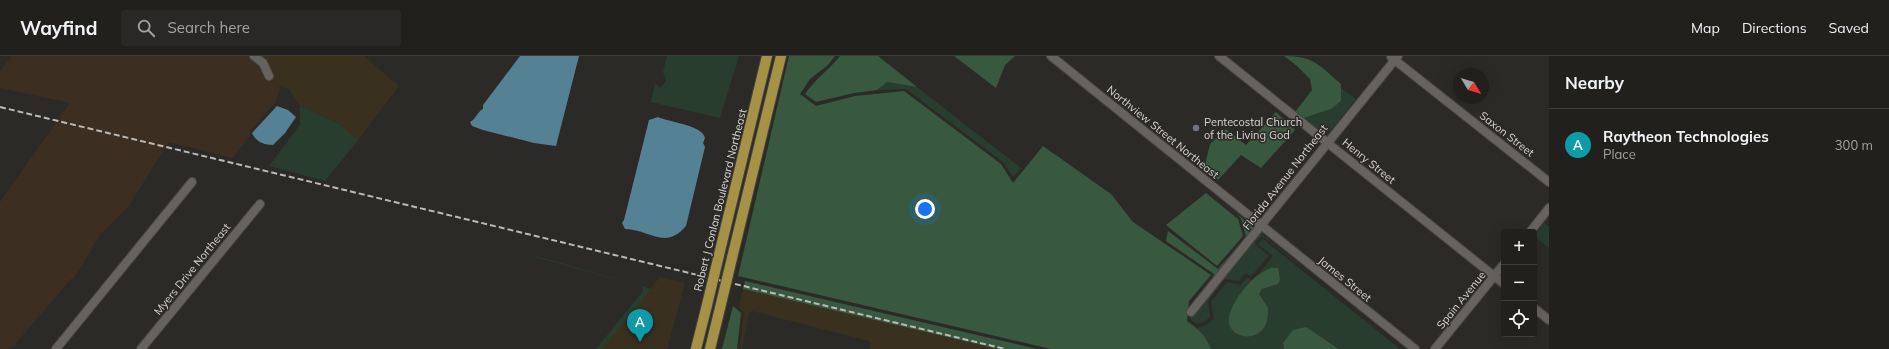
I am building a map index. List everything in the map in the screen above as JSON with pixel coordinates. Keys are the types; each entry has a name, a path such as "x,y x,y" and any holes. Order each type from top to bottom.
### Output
{"main road":[{"name":"Robert J Conlan Boulevard Northeast","path":"696,349 767,56"},
{"path":"710,349 781,56"}],"street":[{"path":"254,56 263,63 269,76"},
{"name":"Northview Street Northeast","path":"1051,56 1261,226"},
{"name":"Henry Street","path":"1219,56 1501,282"},
{"name":"Florida Avenue Northeast","path":"1191,312 1261,226 1394,57"},
{"name":"Saxon Street","path":"1394,57 1549,182"},
{"path":"56,349 192,182"},
{"name":"Myers Drive Northeast","path":"141,349 260,204"},
{"path":"1532,229 1549,208"},
{"name":"James Street","path":"1261,226 1416,349"},
{"name":"Spain Avenue","path":"1435,349 1503,265"},
{"path":"1537,310 1549,320"}],"shaded area":[{"path":"12,56 244,56 281,87 275,103 250,131 250,136 233,158 169,142 128,207 100,235 74,278 71,279 11,349 0,349 0,202 70,103 0,88 0,71"},
{"path":"244,56 364,56 399,86 358,140 339,124 300,106 289,89 281,87"},
{"path":"660,277 685,283 667,349 602,349"},
{"path":"743,289 998,349 870,349 871,344 869,341 752,311 749,313 742,349 740,349 744,313 739,307"}],"green space":[{"path":"667,56 739,56 720,118 651,102 655,83 660,88 666,81 663,72"},
{"path":"789,56 835,56 828,65 810,79 800,94 816,106 855,96 904,91 1001,164 1013,183 1043,146 1111,194 1133,222 1211,275 1189,301 1187,321 1204,336 1211,349 1051,349 738,276"},
{"path":"840,56 878,56 917,87 887,82 877,90 854,93 816,102 805,94"},
{"path":"954,56 1015,56 1005,65 996,88"},
{"path":"1284,56 1294,56 1310,60 1322,67 1341,84 1341,101 1331,109 1303,118 1295,112 1312,90 1310,79"},
{"path":"887,82 917,87 1021,168 1013,177 1003,162 906,89 877,90"},
{"path":"1341,88 1356,99 1331,130 1325,133 1319,131 1303,118 1341,101"},
{"path":"300,106 339,124 358,140 325,181 269,166 300,125"},
{"path":"1276,112 1295,130 1261,168 1241,155 1218,180 1204,169 1210,144 1226,129 1246,145"},
{"path":"1206,193 1238,219 1243,236 1217,266 1166,225"},
{"path":"1237,214 1259,232 1203,290 1191,320 1193,302 1214,274 1166,241 1168,231 1218,269 1246,237 1241,219"},
{"path":"1544,223 1549,227 1549,248 1537,238 1537,232"},
{"path":"1259,232 1314,276 1262,236 1256,241 1255,244 1269,256 1251,276 1245,274 1239,281 1225,279 1208,301 1210,317 1204,322 1197,324 1191,320 1203,290"},
{"path":"1263,239 1400,349 1340,349 1323,338 1283,343 1284,349 1211,349 1208,341 1197,328 1206,325 1214,319 1211,302 1227,282 1241,285 1247,277 1251,280 1246,286 1258,294 1262,289 1278,284 1270,268 1257,276 1273,256 1258,244"},
{"path":"536,256 651,289 602,349 596,349 643,291 643,288 535,257"},
{"path":"1270,268 1278,268 1280,280 1278,284 1262,289 1259,294 1268,308 1266,324 1256,335 1242,336 1234,332 1231,328 1229,316 1231,309 1248,284 1256,276"},
{"path":"745,281 1037,349 998,349 743,289"},
{"path":"733,306 741,313 737,349 722,349"},
{"path":"1306,327 1339,349 1284,349 1283,343 1293,330"}],"water":[{"path":"520,56 579,56 556,146 534,143 483,130 472,126 470,122 483,109 483,105"},
{"path":"277,106 288,110 296,117 285,133 273,145 263,144 256,139 252,133"},
{"path":"658,117 692,127 703,134 705,138 703,143 705,147 686,226 671,237 664,238 625,229 622,223 649,120"}],"railway":[{"path":"0,107 1005,349"}],"place":[{"name":"Pentecostal Church of the Living God","path":"1196,128"},
{"name":"Raytheon Technologies","path":"640,342"}]}
